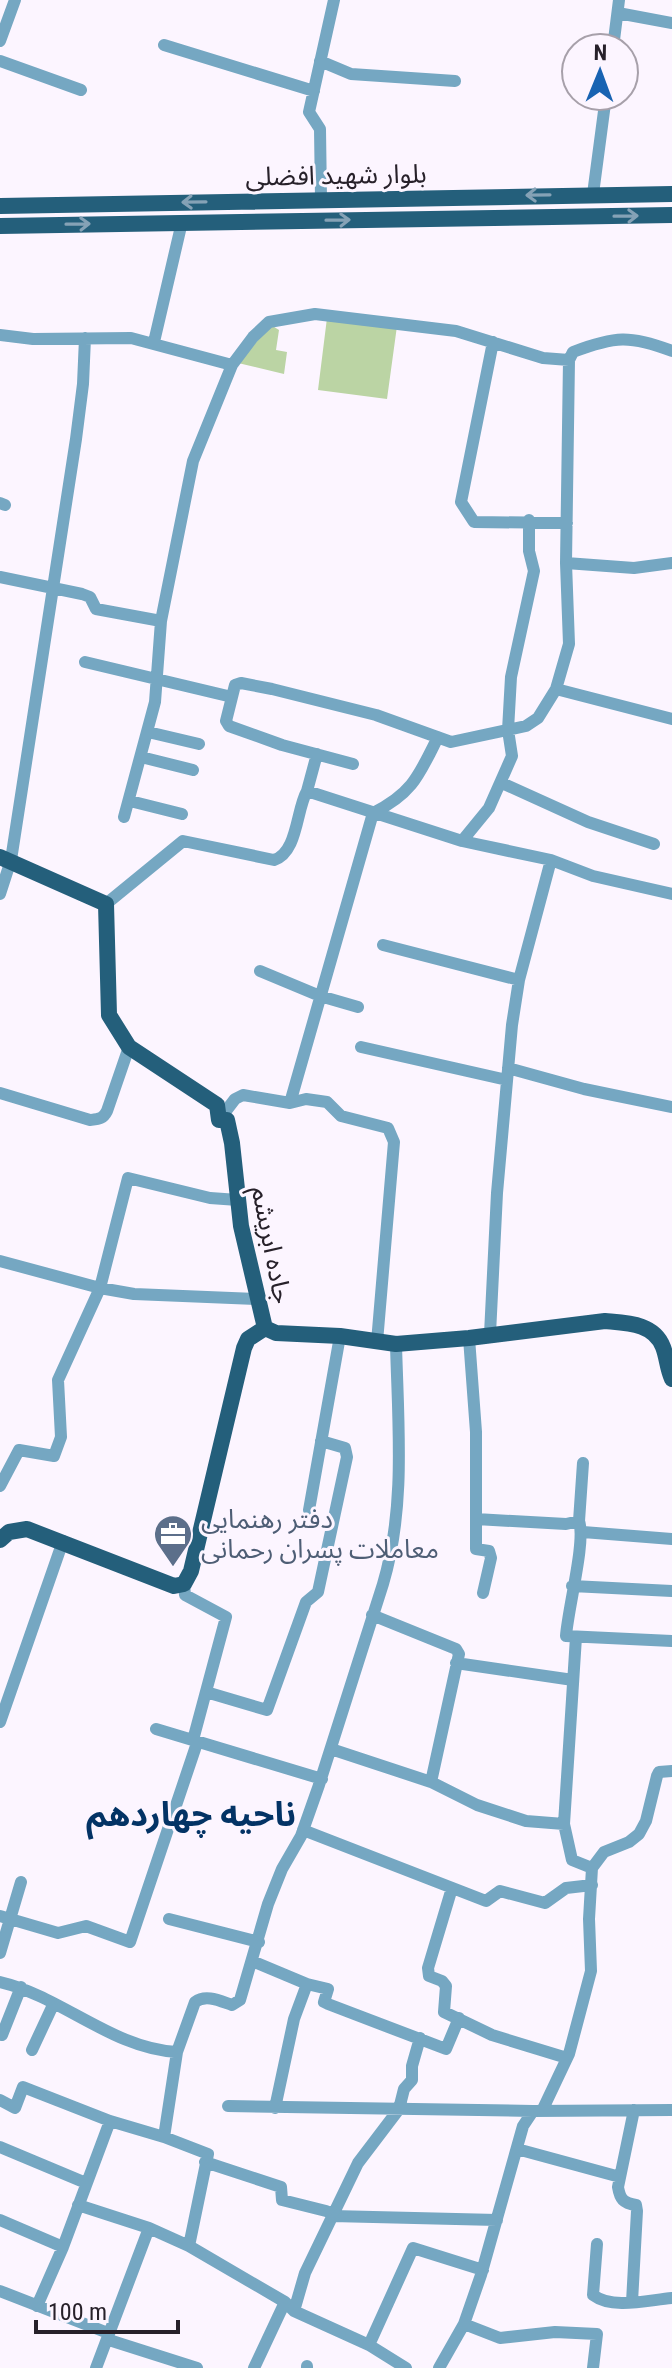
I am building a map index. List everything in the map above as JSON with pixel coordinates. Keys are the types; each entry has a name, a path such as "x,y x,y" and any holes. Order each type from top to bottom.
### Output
{"main road":[{"name":"بلوار شهید افضلی","path":"0,206 672,194"},
{"path":"247,201 247,221"},
{"name":"بلوار شهید افضلی","path":"0,226 672,215"},
{"path":"5,859 106,904"},
{"name":"جاده ابریشم","path":"106,904 109,1015 129,1047 217,1105 219,1120 227,1120 256,1299 265,1328 276,1333 340,1336 396,1344 605,1321 640,1325 654,1333 662,1346 672,1379"},
{"path":"0,1540 9,1532 27,1529 174,1586 184,1584 191,1571 244,1348 248,1339 265,1328"}],"street":[{"path":"1,33 15,0"},
{"path":"321,199 320,129 309,112 334,0"},
{"path":"615,32 618,7 672,23"},
{"path":"164,45 314,91"},
{"path":"0,61 81,90"},
{"path":"320,61 351,74 455,81"},
{"path":"593,194 604,112"},
{"path":"154,342 182,222"},
{"path":"124,817 155,702 161,621 193,461 232,365 253,337 269,322 315,314 456,331 543,358 569,360"},
{"path":"0,335 33,339 131,338 232,365"},
{"path":"0,894 78,426 85,338"},
{"path":"353,764 229,726 226,721 237,683 376,715 451,742 526,726 538,718 556,689 569,644 566,563 569,360 573,352 599,342 619,339 642,340 672,351"},
{"path":"493,342 461,502 474,522 529,520 567,523"},
{"path":"462,841 489,808 512,756 508,730 511,677 534,571 529,551 529,520"},
{"path":"566,563 634,568 672,563"},
{"path":"0,577 82,594 90,597 96,609 161,621"},
{"path":"85,662 232,697"},
{"path":"556,689 672,719"},
{"path":"148,732 199,744"},
{"path":"290,1103 373,813 408,791 438,737"},
{"path":"106,904 183,841 274,860 282,857 289,847 317,754"},
{"path":"141,757 193,770"},
{"path":"502,783 588,822 654,844"},
{"path":"307,791 462,841 551,860 593,876 672,894"},
{"path":"130,801 182,814"},
{"path":"490,1334 497,1193 519,980 551,860"},
{"path":"383,945 519,980"},
{"path":"260,971 320,996 358,1007"},
{"path":"0,1093 98,1120 107,1111 129,1047"},
{"path":"361,1047 672,1107"},
{"path":"219,1120 235,1099 243,1095 290,1103 306,1099 327,1102 341,1116 388,1128 392,1133 394,1142 377,1342"},
{"path":"0,1486 19,1450 54,1456 61,1437 58,1380 100,1288 128,1178 210,1198 238,1200"},
{"path":"0,1261 134,1294 256,1299"},
{"path":"309,1510 340,1336"},
{"path":"469,1338 476,1432 476,1549 489,1551 491,1558 483,1593"},
{"path":"164,2137 177,2052 195,2002 207,1997 232,2005 240,2000 268,1904 303,1830 322,1779 393,1553 399,1488 396,1344"},
{"path":"206,1692 267,1710 306,1602 318,1592 347,1457 345,1448 321,1441"},
{"path":"583,1463 581,1526 566,1635 672,1641"},
{"path":"476,1519 566,1524 672,1539"},
{"path":"0,1722 63,1541"},
{"path":"6,1917 58,1933 86,1926 130,1942 195,1742 208,1677 226,1617 185,1595 184,1584"},
{"path":"572,1586 672,1591"},
{"path":"372,1615 456,1649 459,1654 431,1782"},
{"path":"576,1637 564,1824 572,1860 592,1868"},
{"path":"456,1663 573,1680"},
{"path":"156,1729 322,1779"},
{"path":"331,1749 431,1782 489,1809 526,1821 564,1824"},
{"path":"439,2368 464,2324 483,2270 523,2126 538,2111 567,2058 591,1971 589,1919 592,1868 604,1852 629,1842 639,1834 646,1821 659,1772 672,1771"},
{"path":"303,1830 486,1901 500,1891 545,1903 566,1888 592,1885"},
{"path":"0,1953 6,1917 21,1882"},
{"path":"452,1888 428,1971 429,1976 446,1986 444,2012 492,2035 567,2058"},
{"path":"169,1919 259,1942"},
{"path":"252,1961 307,1984 328,1989 324,2002 328,2004 446,2049 459,2018"},
{"path":"0,1982 21,1987 154,2051 177,2052"},
{"path":"275,2108 294,2019 307,1984"},
{"path":"2,2035 21,1987"},
{"path":"32,2050 53,2005"},
{"path":"254,2368 299,2289 358,2163 399,2109 404,2089 412,2080 412,2066 420,2038"},
{"path":"0,2100 15,2108 23,2087 110,2121 207,2153 189,2246"},
{"path":"228,2106 672,2110"},
{"path":"632,2302 637,2211 636,2205 620,2198 620,2177 634,2110"},
{"path":"37,2306 63,2247 110,2121"},
{"path":"0,2147 86,2183"},
{"path":"517,2149 620,2177"},
{"path":"205,2162 281,2187 282,2200 326,2211 332,2216 497,2220"},
{"path":"78,2205 149,2228 189,2246 290,2306 369,2345 406,2368"},
{"path":"0,2220 63,2247"},
{"path":"96,2368 149,2228"},
{"path":"597,2244 593,2295 603,2302 672,2298"},
{"path":"369,2345 413,2248 483,2270"},
{"path":"0,2291 108,2337 197,2368"},
{"path":"464,2324 500,2338 555,2332 597,2334 593,2368"}],"green space":[{"path":"327,318 397,326 387,399 318,390"},
{"path":"271,325 279,330 276,350 287,352 284,374 238,363"}],"place":[{"name":"دفتر رهنمایی معاملات پسران رحمانی","path":"173,1568"}],"district":[{"name":"ناحیه چهاردهم","path":"191,1814"}]}
